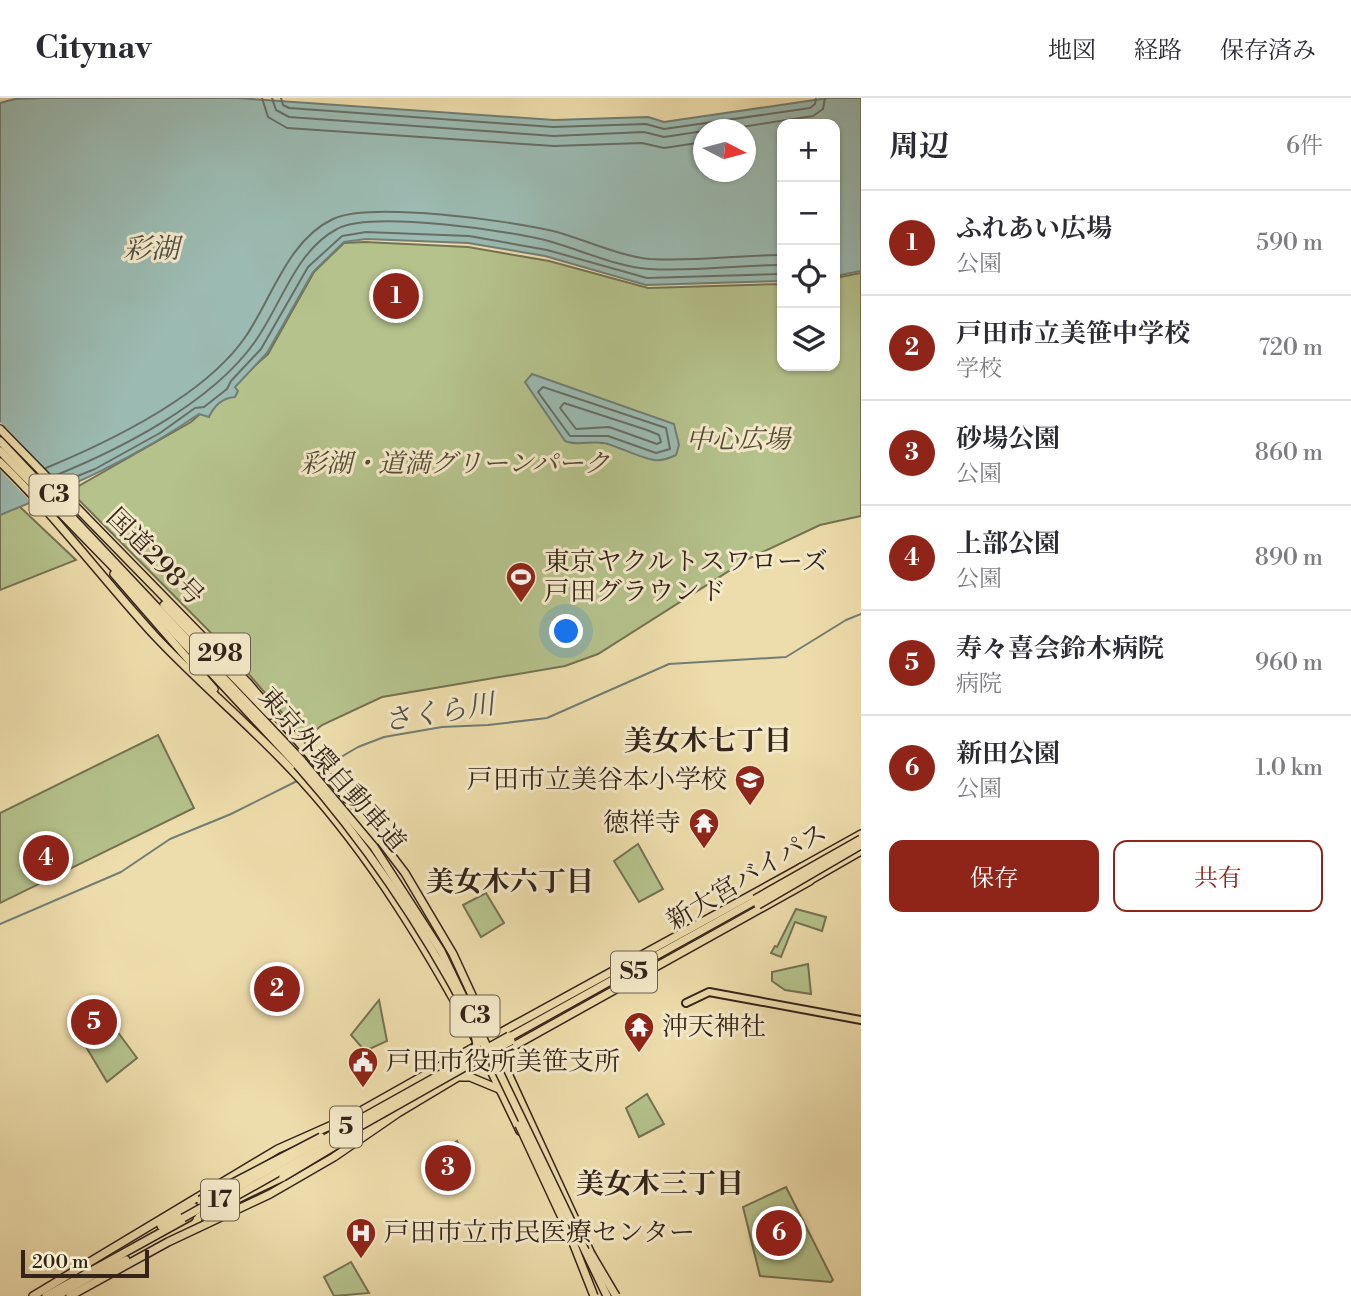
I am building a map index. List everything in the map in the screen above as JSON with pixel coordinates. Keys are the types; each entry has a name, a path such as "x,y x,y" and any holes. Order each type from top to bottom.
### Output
{"highway":[{"name":"国道298号","path":"0,429 228,661 384,844 419,894 453,954 502,1092 598,1296"},
{"name":"東京外環自動車道","path":"0,441 122,567 338,801 397,879 441,951 611,1296"},
{"name":"東京外環自動車道","path":"0,451 323,794 401,896 452,982 598,1296"},
{"name":"国道298号","path":"0,462 155,635 300,778 382,884 489,1050 611,1296"},
{"path":"59,511 240,718"},
{"path":"122,567 207,648 295,740"},
{"path":"323,794 396,900 475,1034 502,1067 611,1296"},
{"path":"338,801 377,842 412,889 445,947 484,1029 494,1071 598,1296"},
{"name":"S5","path":"841,853 861,837"},
{"name":"新大宮バイパス","path":"508,1040 762,897 802,867 861,837"},
{"name":"S5","path":"508,1040 841,853 861,845"},
{"name":"新大宮バイパス","path":"508,1040 763,899 810,881 861,851"},
{"name":"17","path":"71,1296 213,1219 270,1194 334,1157 398,1113 458,1077 489,1050 802,867"},
{"name":"17","path":"33,1296 278,1149 489,1050 810,881"},
{"path":"484,1029 494,1037 508,1040"},
{"path":"213,1219 371,1124 469,1060 476,1048 475,1034"},
{"path":"158,1223 257,1167 508,1040"},
{"path":"502,1067 501,1055 508,1040"},
{"name":"5","path":"44,1296 508,1040"},
{"name":"5","path":"54,1296 508,1040"},
{"path":"469,1060 486,1063 494,1071"},
{"name":"17","path":"54,1296 323,1146 469,1060"},
{"name":"17","path":"44,1296 469,1060"},
{"path":"458,1077 481,1081 502,1092"},
{"name":"17","path":"323,1146 398,1113"},
{"path":"294,1158 317,1138 350,1117"},
{"path":"97,1273 201,1220 371,1124"},
{"path":"116,1255 161,1226 324,1135"},
{"path":"202,1213 283,1178"}],"main road":[{"path":"686,1003 709,992 861,1020"}],"green space":[{"name":"彩湖・道満グリーンパーク","path":"344,243 468,247 549,261 648,288 777,284 777,371 840,371 840,277 861,273 861,516 820,525 748,559 598,654 565,666 382,697 322,725 305,739 226,648 70,491 191,422 268,354 314,272"},
{"path":"0,488 76,560 0,590"},
{"path":"158,735 194,808 0,903 0,813"},
{"path":"638,844 663,889 639,902 614,861"},
{"path":"486,893 504,923 481,937 463,905"},
{"path":"796,909 826,917 822,931 795,922 781,957 771,953 775,946 777,947"},
{"path":"808,964 811,994 785,990 772,981 772,972"},
{"path":"379,1000 387,1041 365,1051 351,1035"},
{"path":"111,1023 137,1058 107,1082 82,1040"},
{"path":"647,1094 664,1124 639,1137 626,1108"},
{"path":"457,1141 471,1172 437,1189 424,1165"},
{"path":"786,1187 833,1280 831,1282 760,1276 743,1207"},
{"path":"351,1262 369,1293 334,1296 324,1277"}],"water":[{"name":"彩湖","path":"40,98 237,98 554,120 648,117 664,122 828,98 861,98 861,271 840,275 840,119 777,119 777,281 646,285 545,256 468,243 366,239 344,242 313,272 267,353 235,387 238,391 235,397 219,403 209,417 199,414 102,470 0,515 0,103 15,99"},
{"path":"532,374 674,424 679,445 676,455 654,460 603,443 565,441 525,382"}],"pier":[{"path":"0,422 67,492 34,505 0,470"}],"waterway":[{"name":"さくら川","path":"324,767 358,747 384,737 442,727 547,718 669,664 786,657 846,620 861,614"},
{"name":"さくら川","path":"0,924 121,872 170,839 231,814 297,781"}],"place":[{"name":"ふれあい広場","path":"396,296"},
{"name":"東京ヤクルトスワローズ 戸田グラウンド","path":"521,604"},
{"name":"戸田市立美谷本小学校","path":"750,807"},
{"name":"徳祥寺","path":"704,850"},
{"name":"上部公園","path":"46,858"},
{"name":"戸田市立美笹中学校","path":"277,989"},
{"name":"寿々喜会鈴木病院","path":"94,1022"},
{"name":"沖天神社","path":"639,1054"},
{"name":"戸田市役所美笹支所","path":"363,1089"},
{"name":"砂場公園","path":"448,1168"},
{"name":"新田公園","path":"779,1233"},
{"name":"戸田市立市民医療センター","path":"361,1260"}],"district":[{"name":"美女木七丁目","path":"708,741"},
{"name":"美女木六丁目","path":"510,882"},
{"name":"美女木三丁目","path":"660,1184"}],"park label":[{"name":"中心広場","path":"738,440"}]}
